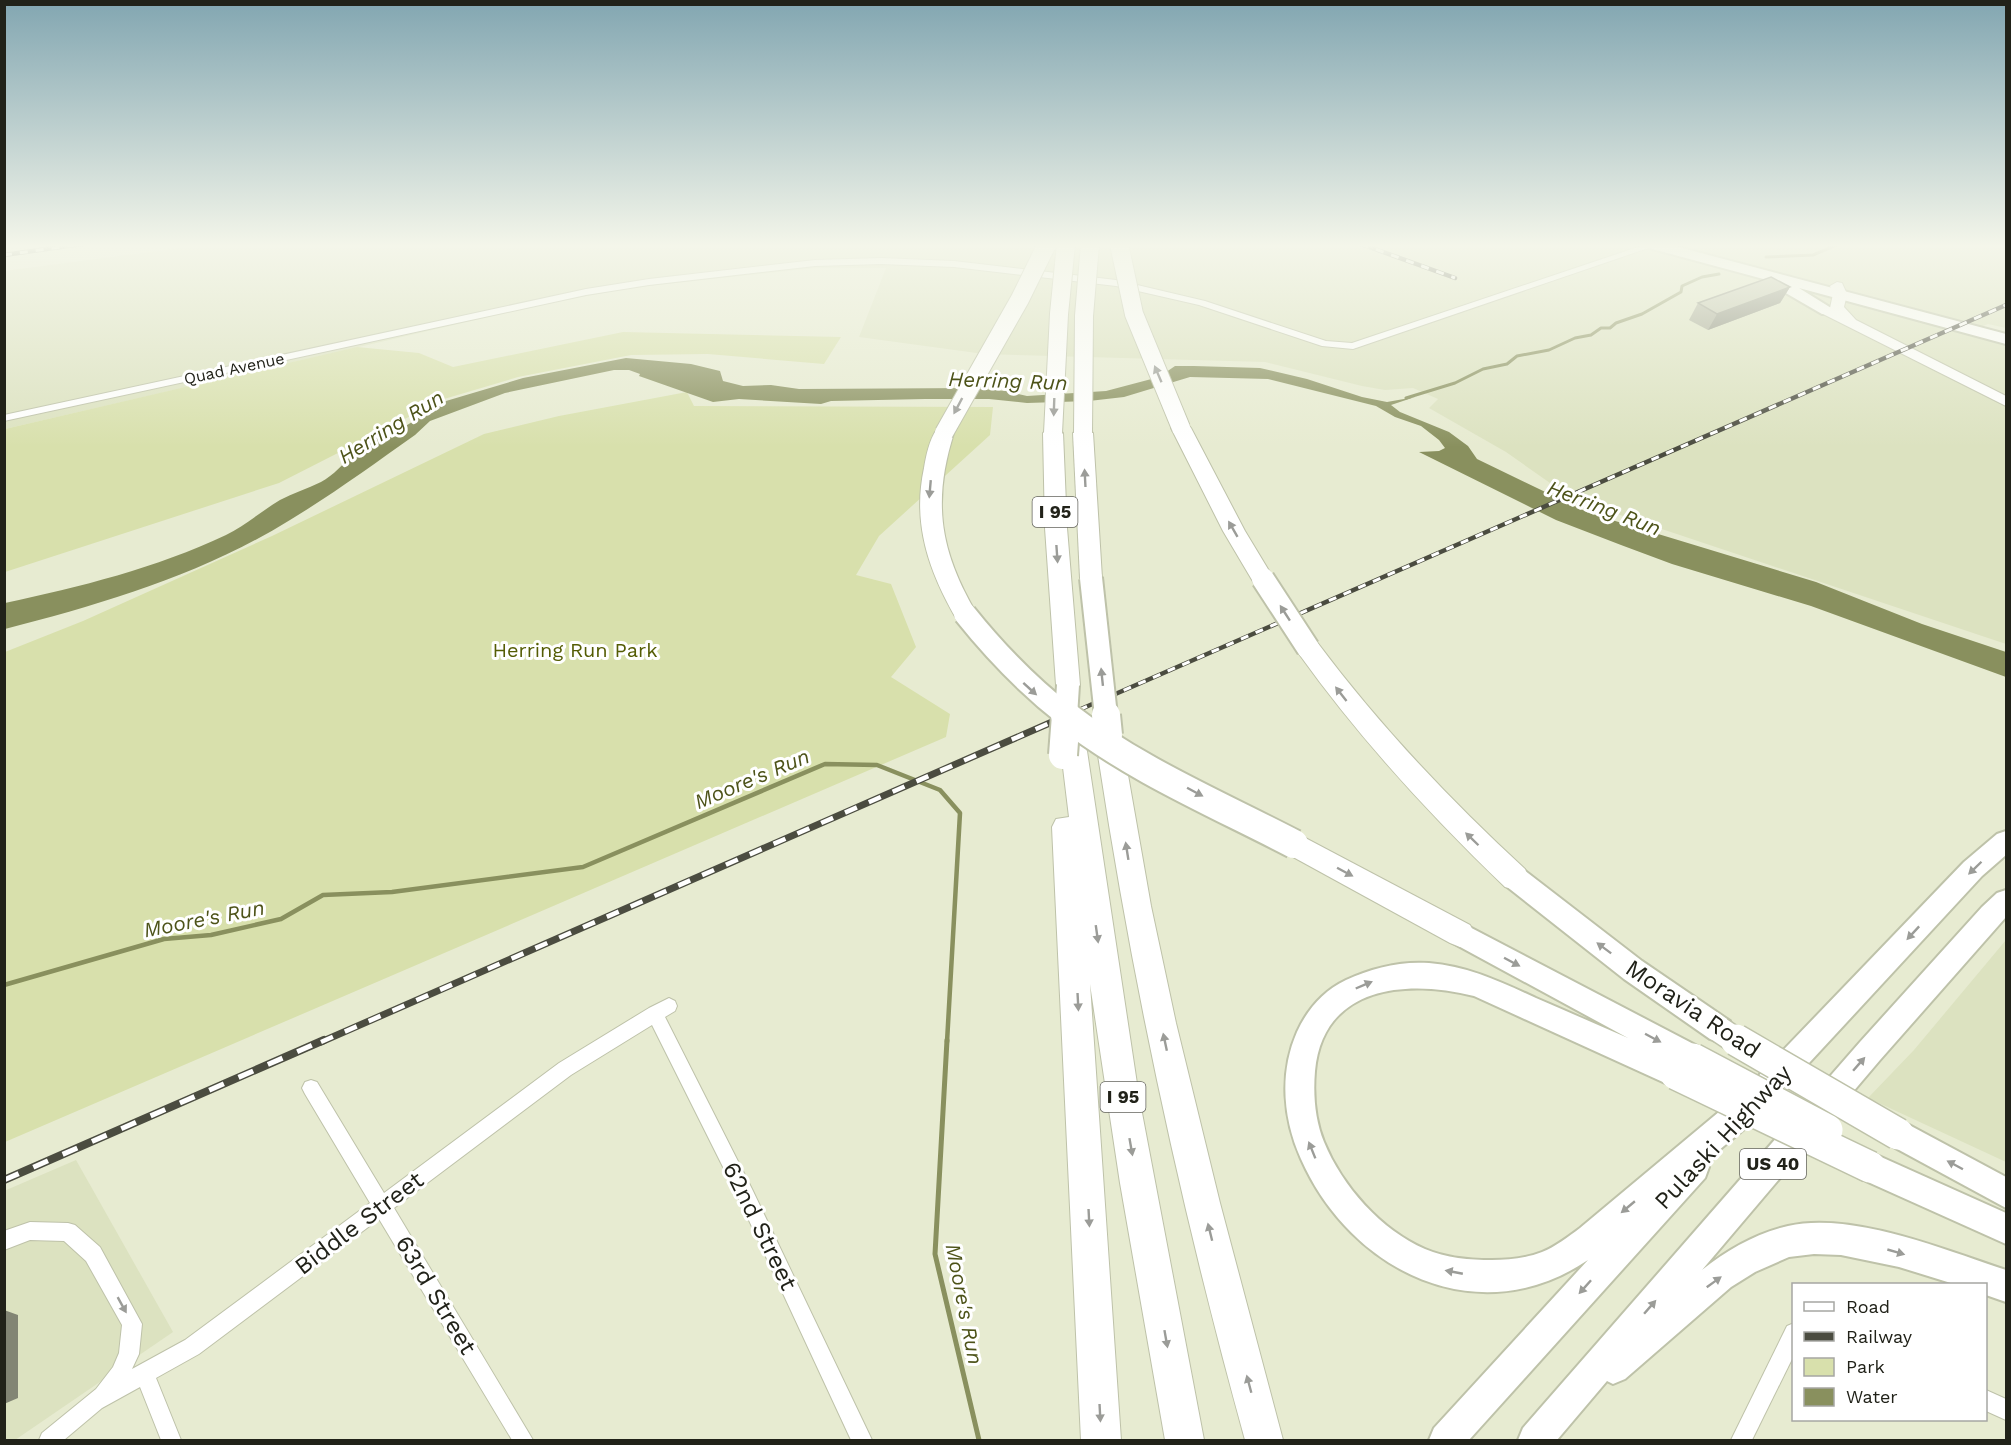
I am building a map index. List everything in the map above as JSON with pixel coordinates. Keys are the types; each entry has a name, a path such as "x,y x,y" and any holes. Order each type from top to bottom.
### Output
{"highway":[{"path":"1013,311 944,433 931,473 928,496 934,546 951,593 964,614 1008,669 1039,697 1077,726 1460,934"},
{"name":"I 95","path":"1060,311 1053,433 1060,591 1068,685 1068,753 1119,1076 1185,1440"},
{"name":"I 95","path":"1084,311 1083,433 1091,578 1108,735 1131,877 1168,1059 1264,1440"},
{"path":"1133,311 1181,428 1234,531 1308,648 1339,692 1389,753 1471,837 1515,878"},
{"path":"1068,753 1101,1440"}],"main road":[{"path":"1912,311 2007,339"},
{"path":"1924,311 2007,332"},
{"name":"Pulaski Highway","path":"1446,1440 1753,1102 1973,869 2007,841"},
{"name":"Moravia Road","path":"1515,878 1634,970 1720,1030 1779,1067 2007,1193"},
{"name":"US 40","path":"1535,1440 1870,1051 1991,915 2007,901"},
{"path":"1460,934 1684,1067 2007,1229"},
{"path":"1684,1067 1478,985 1448,976 1416,973 1385,977 1335,1000 1317,1021 1305,1044 1298,1097 1303,1124 1313,1154 1329,1182 1373,1234 1402,1254 1438,1269 1472,1276 1505,1276 1533,1271 1563,1259 1591,1239 1753,1102"},
{"path":"1557,1415 1703,1290 1740,1263 1766,1249 1789,1241 1813,1239 1846,1241 1880,1248 2007,1286"}],"street":[{"name":"Quad Avenue","path":"4,418 496,311"},
{"name":"Quad Avenue","path":"1227,311 1325,344 1346,347 1379,339 1459,311"},
{"path":"1829,311 2007,402"},
{"path":"1839,311 1854,324"},
{"name":"Biddle Street","path":"49,1440 95,1401 192,1347 383,1206 472,1136 565,1070 662,1010"},
{"name":"62nd Street","path":"662,1010 746,1195 862,1440"},
{"name":"63rd Street","path":"311,1088 523,1440"},
{"path":"4,1241 30,1231 68,1232 93,1254 132,1324 129,1354 120,1374 95,1401"},
{"path":"1741,1440 1792,1337"},
{"path":"145,1375 171,1440"},
{"path":"1987,1400 2007,1410"}],"shaded area":[{"path":"4,311 513,311 5,429"},
{"path":"869,311 2006,311 2006,328 1988,324 1968,332 2006,342 2006,644 1590,505 1550,483 1506,452 1429,408 1438,399 1413,388 1385,390 1362,386 1265,362 984,354 859,337"},
{"path":"2006,940 2006,1162 1868,1098 1914,1050"},
{"path":"76,1160 173,1332 15,1440 4,1440 4,1191"}],"green space":[{"path":"623,332 841,337 824,364 708,354 631,355 518,377 444,399 279,483 5,572 5,429 357,347 419,353 453,367"},
{"name":"Herring Run Park","path":"687,392 694,406 993,407 990,435 879,536 856,575 891,584 916,647 891,677 950,714 946,737 5,1142 5,652 83,621 272,536 484,434 559,416"}],"water":[{"name":"Herring Run","path":"626,358 691,364 720,371 723,381 743,386 771,385 799,389 973,388 1006,391 1027,396 1106,391 1159,377 1175,366 1194,366 1260,368 1387,402 1415,397 1391,405 1400,412 1449,432 1468,446 1477,459 1589,513 1816,582 1922,624 2006,652 2006,677 1811,606 1672,564 1556,520 1419,452 1439,451 1445,448 1439,440 1421,426 1395,417 1376,406 1268,379 1190,377 1124,397 1089,401 1027,403 989,399 831,401 821,404 739,399 713,402 639,376 640,374 629,370 614,370 505,393 430,421 415,435 322,500 257,539 223,556 187,572 115,598 5,629 5,603 145,567 226,535 280,500 321,482 370,441 391,435 446,401 523,378"}],"waterway":[{"path":"1406,398 1455,383 1483,369 1507,364 1517,356 1549,350 1575,338 1591,335 1601,328 1610,328 1616,323 1647,311"},
{"name":"Moore's Run","path":"4,985 164,939 211,935 281,919 323,895 392,892 583,867 825,764 877,765 940,790 960,813 947,1042"},
{"name":"Moore's Run","path":"947,1040 935,1254 979,1440"}],"railway":[{"path":"1065,716 1991,311"},
{"path":"321,1042 1068,715"},
{"path":"4,1180 324,1040"}]}
